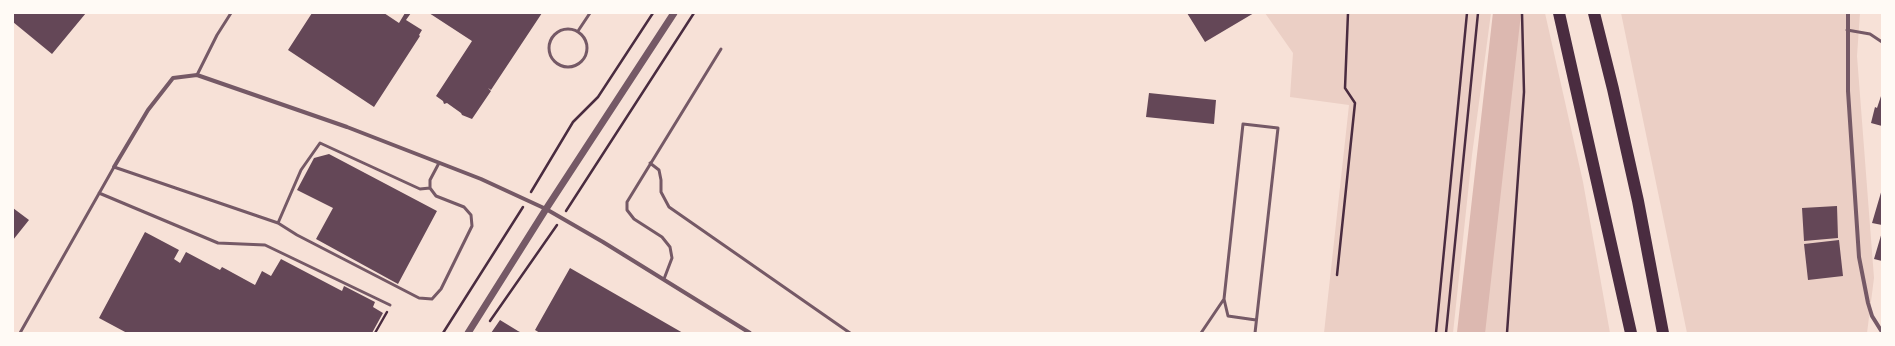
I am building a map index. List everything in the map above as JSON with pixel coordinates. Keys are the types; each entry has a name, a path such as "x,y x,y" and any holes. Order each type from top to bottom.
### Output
{"highway":[{"path":"1560,13 1630,329"},
{"path":"1594,13 1638,201 1663,333"}],"street":[{"path":"468,333 546,209 674,13"},
{"path":"1848,13 1848,91 1859,258 1872,316 1882,332"},
{"path":"114,167 148,110 173,78 198,76 347,127 481,179 527,200 562,218 750,333"}],"lane":[{"path":"198,76 217,35 231,13"},
{"path":"578,31 590,13"},
{"path":"565,28 578,31 586,40 587,47 584,58 575,66 562,67 557,64 549,54 548,47 553,35 565,28"},
{"path":"1847,30 1870,34 1882,42"},
{"path":"664,279 672,258 670,246 662,237 634,219 627,210 627,202 721,50"},
{"path":"1255,333 1278,128 1243,124 1224,299 1228,316 1256,320"},
{"path":"278,223 301,170 320,143 420,189 430,188"},
{"path":"20,333 114,167 278,223 297,235 419,298 432,299 441,289 472,226 471,215 464,207 436,196 430,188 430,180 439,162"},
{"path":"650,163 659,170 661,192 669,207 850,333"},
{"path":"99,193 218,244 265,246 390,306"},
{"path":"1201,333 1224,299"}],"path":[{"path":"443,333 527,200 573,122 598,97 653,13"},
{"path":"487,327 562,218 694,13"},
{"path":"1337,275 1355,103 1345,88 1348,13"},
{"path":"1436,333 1467,13"},
{"path":"1446,333 1478,13"},
{"path":"1506,333 1524,92 1522,13"},
{"path":"375,333 390,306"}],"shaded area":[{"path":"1265,13 1491,13 1472,155 1453,333 1324,333 1349,105 1290,97 1293,53"},
{"path":"1519,13 1545,13 1583,182 1610,333 1478,333 1499,132"},
{"path":"1621,13 1860,13 1857,56 1874,278 1867,333 1687,333"}],"building":[{"path":"13,13 86,13 52,54 13,22"},
{"path":"312,13 384,13 399,23 405,13 411,13 406,20 422,30 419,35 420,36 374,107 288,50"},
{"path":"429,13 542,13 491,90 488,88 491,91 472,119 462,115 447,103 444,104 443,101 436,96 472,41"},
{"path":"1187,13 1254,13 1205,42"},
{"path":"1149,93 1216,100 1214,124 1146,117"},
{"path":"1882,93 1882,126 1871,123 1875,107 1877,108"},
{"path":"329,154 437,211 398,284 316,239 333,208 297,190 314,158"},
{"path":"1882,189 1882,225 1872,223"},
{"path":"1837,206 1838,238 1804,241 1802,208"},
{"path":"13,208 29,220 13,240"},
{"path":"145,232 179,250 174,259 180,263 186,252 220,270 222,267 255,285 262,271 271,276 281,259 342,291 344,286 375,302 373,307 383,313 372,333 127,333 99,318"},
{"path":"1882,232 1882,261 1874,259"},
{"path":"1839,240 1843,276 1808,280 1804,244"},
{"path":"570,268 683,333 540,333 535,330"},
{"path":"500,320 518,331 522,333 491,333"}],"waterway":[{"path":"1471,333 1507,13"}]}
